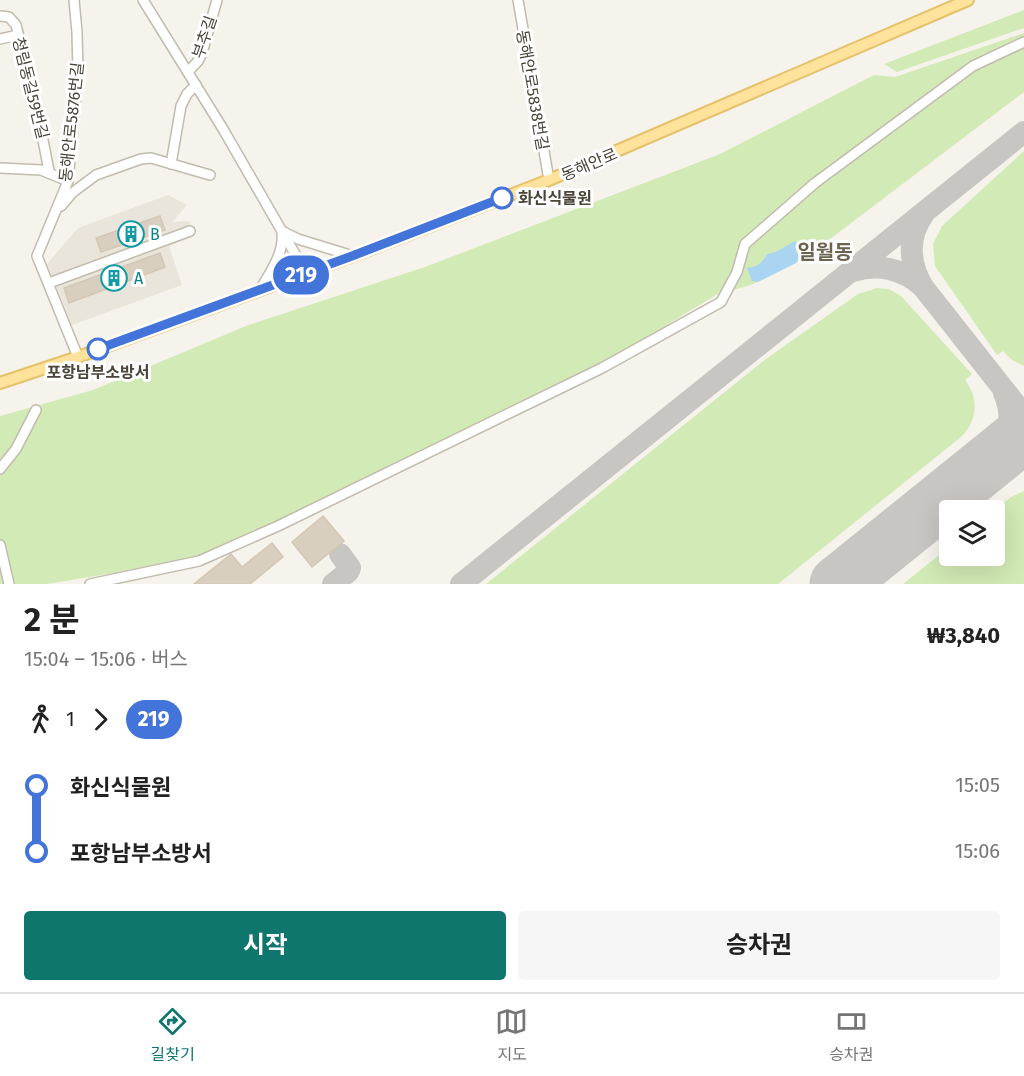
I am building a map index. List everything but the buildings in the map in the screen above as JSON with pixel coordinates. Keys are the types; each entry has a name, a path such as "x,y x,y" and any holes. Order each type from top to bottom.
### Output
{"main road":[{"name":"동해안로","path":"0,383 78,357 352,256 549,180 968,0"}],"street":[{"name":"동해안로5876번길","path":"74,0 78,72 66,184 38,256 78,357"},
{"path":"143,0 196,85 306,273"},
{"name":"부추길","path":"188,72 202,53 217,0"},
{"name":"동해안로5838번길","path":"518,0 549,180"},
{"name":"청림동길59번길","path":"0,16 12,19 18,34 35,99 49,171"},
{"path":"0,39 18,34"},
{"path":"90,584 199,561 278,526 602,368 721,302 737,272 745,244 815,183 973,66 1024,42"},
{"path":"171,164 181,106 187,94 196,85"},
{"path":"0,168 49,171 66,184 141,159 151,159 210,175"},
{"path":"49,283 190,231"},
{"path":"282,231 298,239 352,256"},
{"path":"260,290 278,257 282,246 282,231"},
{"path":"0,469 16,449 36,410"},
{"path":"0,545 9,584"}],"shaded area":[{"path":"168,195 187,205 172,222 189,221 195,236 169,246 182,285 72,325 47,264 78,228"}],"green space":[{"path":"1024,10 1024,28 897,72 884,64"},
{"path":"1024,33 1024,92 805,258 751,285 716,295 620,353 361,484 198,559 47,584 0,584 0,416 93,390 246,326 425,267 720,154 874,75 895,77"},
{"path":"1024,151 1024,366 1012,360 1003,351 997,355 935,266 933,244 942,226"},
{"path":"877,288 889,289 901,296 972,374 965,380 973,394 974,401 975,409 971,423 961,437 778,584 486,584 766,359 858,294"},
{"path":"1024,491 1024,584 903,584 939,555 939,566 1005,566 1005,502"}],"water":[{"path":"795,241 798,244 796,251 800,257 796,263 758,282 752,281 747,268 757,266 767,254 776,252"}],"taxiway":[{"path":"461,584 1024,132"},
{"path":"853,271 872,268 890,269 908,276 923,287 915,269 912,251 914,233 923,215"},
{"path":"923,287 1024,415"},
{"path":"999,454 1006,439 1010,417 1004,393"},
{"path":"999,454 1024,451"},
{"path":"333,584 350,568 340,554"}],"runway":[{"path":"838,584 1024,434"}],"bus line":[{"name":"219","path":"98,349 352,256 502,198"}],"place":[{"name":"화신식물원","path":"502,198"},
{"name":"B","path":"131,234"},
{"name":"A","path":"114,278"},
{"name":"포항남부소방서","path":"98,349"}],"district":[{"name":"일월동","path":"825,252"}]}
